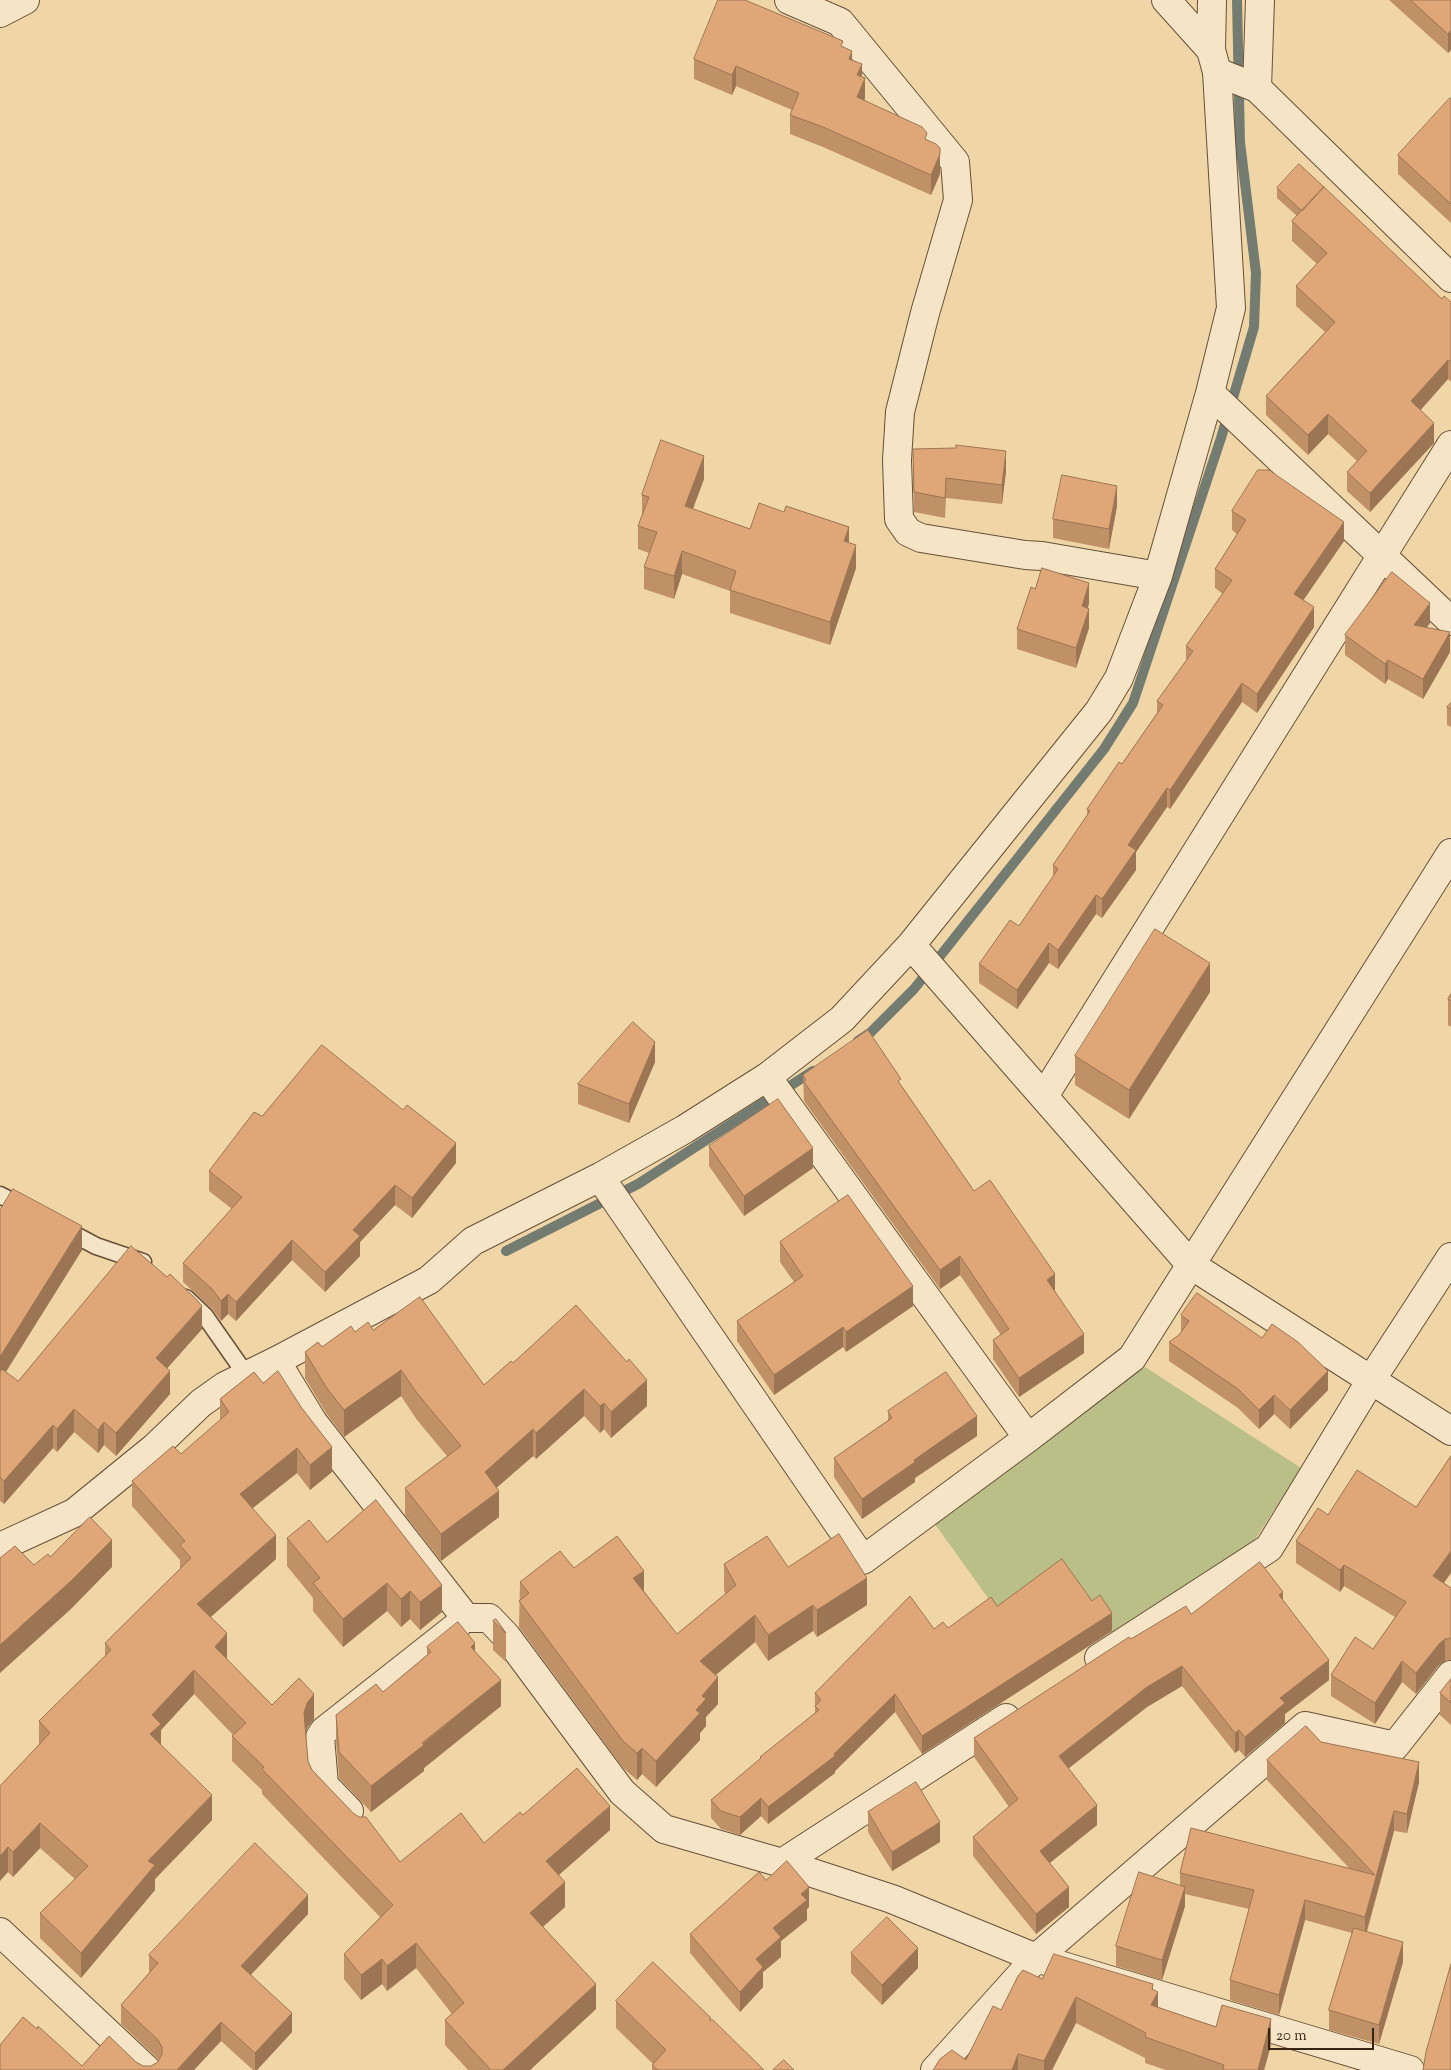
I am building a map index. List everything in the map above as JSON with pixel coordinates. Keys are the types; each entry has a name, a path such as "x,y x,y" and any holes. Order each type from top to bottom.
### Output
{"street":[{"path":"0,13 25,0"},
{"path":"790,0 840,22 954,162 958,200 900,412 897,460 899,519 908,532 921,538 1158,576"},
{"path":"1166,0 1233,75 1451,278"},
{"path":"0,1547 74,1513 154,1448 201,1403 225,1386 429,1280 473,1241 610,1191 685,1129 774,1088 842,1019 925,961 1100,711 1119,678 1223,405 1231,308 1233,75 1212,0"},
{"path":"1233,75 1260,0"},
{"path":"1223,405 1451,621"},
{"path":"1044,1096 1451,446"},
{"path":"610,1191 863,1560 1028,1438 1132,1358 1451,852"},
{"path":"925,961 1191,1265 1451,1431"},
{"path":"774,1088 1028,1438"},
{"path":"1076,1673 1269,1548 1371,1380 1451,1257"},
{"path":"276,1361 312,1422 466,1618"},
{"path":"364,1827 324,1785 320,1737 324,1731 466,1618 489,1618 507,1637 622,1792 664,1829 782,1863 892,1899 1036,1958 1410,2070"},
{"path":"945,2067 1036,1958 1305,1726 1395,1746 1451,1675"},
{"path":"782,1863 1026,1706"},
{"path":"0,1932 147,2070"}],"lane":[{"path":"0,1195 96,1246 148,1264 156,1270"},
{"path":"177,1290 205,1316 247,1376"}],"green space":[{"path":"1145,1367 1301,1468 1253,1543 1117,1641 1066,1570 1001,1616 932,1520"}],"building":[{"path":"718,0 745,0 843,41 841,46 852,51 849,59 862,64 857,75 865,78 857,97 922,127 927,133 925,139 940,148 940,154 931,175 823,127 790,115 799,93 736,66 732,75 694,59"},
{"path":"1411,0 1451,0 1451,30 1448,34"},
{"path":"1451,99 1451,204 1398,155"},
{"path":"1299,164 1324,187 1302,211 1277,188"},
{"path":"1324,187 1442,299 1444,296 1451,302 1451,362 1448,360 1411,401 1434,423 1370,493 1347,472 1367,451 1328,414 1308,435 1266,396 1335,322 1296,286 1327,253 1292,221"},
{"path":"661,440 704,456 685,506 750,529 759,503 784,512 786,506 849,527 844,541 856,545 830,622 730,590 736,571 682,551 674,576 644,567 657,532 638,526 649,497 642,495"},
{"path":"956,445 1006,451 1002,485 946,478 945,498 914,492 913,449 956,448"},
{"path":"1258,470 1269,470 1344,522 1294,594 1314,607 1257,694 1242,683 1170,790 1167,788 1128,845 1136,850 1102,899 1096,895 1058,950 1049,943 1017,990 979,964 1010,920 1019,926 1058,869 1053,865 1090,811 1087,809 1119,762 1122,764 1163,705 1157,701 1193,651 1186,646 1232,580 1215,569 1246,520 1232,511"},
{"path":"1062,475 1117,486 1109,529 1053,519"},
{"path":"1042,568 1089,583 1082,606 1089,609 1076,648 1017,629 1031,587 1035,589"},
{"path":"1392,572 1430,603 1414,625 1450,632 1423,679 1388,660 1385,664 1345,635"},
{"path":"1155,929 1210,963 1129,1090 1075,1056"},
{"path":"633,1022 655,1042 629,1104 578,1084"},
{"path":"868,1030 901,1079 898,1081 974,1191 990,1180 1055,1274 1047,1280 1084,1334 1019,1378 993,1340 1009,1329 960,1256 940,1270 804,1082 806,1080 803,1075"},
{"path":"322,1045 403,1110 407,1105 456,1143 412,1198 395,1185 353,1230 360,1236 325,1272 292,1240 236,1302 228,1294 221,1301 212,1289 183,1263 242,1197 209,1171 254,1112 262,1116"},
{"path":"778,1099 813,1148 744,1196 709,1146"},
{"path":"13,1189 82,1226 0,1357 0,1210"},
{"path":"848,1195 913,1286 846,1332 843,1327 774,1375 737,1321 803,1276 780,1242"},
{"path":"131,1246 167,1277 170,1274 202,1306 156,1358 170,1371 116,1433 104,1422 98,1430 74,1409 57,1429 53,1425 4,1481 0,1477 0,1372 2,1369 18,1381"},
{"path":"1197,1293 1262,1338 1272,1324 1298,1342 1328,1371 1290,1410 1274,1395 1259,1410 1238,1389 1169,1342 1179,1335 1189,1321 1181,1315"},
{"path":"420,1297 484,1385 511,1361 513,1363 576,1305 627,1362 629,1359 647,1380 611,1412 604,1403 600,1406 584,1389 536,1433 533,1429 485,1472 499,1491 441,1534 405,1488 461,1446 417,1393 401,1370 344,1410 326,1387 305,1352 318,1342 322,1347 351,1326 355,1332 368,1322 373,1330"},
{"path":"278,1371 301,1407 332,1447 310,1465 297,1448 240,1494 276,1535 197,1604 227,1633 215,1647 272,1705 299,1678 314,1694 307,1703 304,1713 308,1761 312,1770 353,1813 359,1817 366,1817 400,1862 461,1813 484,1843 520,1812 523,1815 577,1768 610,1806 546,1861 565,1882 530,1913 596,1984 503,2070 491,2070 445,2020 464,2003 416,1943 387,1966 382,1959 361,1975 344,1954 393,1905 262,1769 264,1767 232,1736 246,1723 194,1670 152,1715 161,1724 150,1734 212,1795 148,1861 155,1865 81,1953 40,1913 88,1866 40,1823 13,1852 8,1847 0,1856 0,1786 50,1733 39,1721 111,1650 105,1643 191,1558 180,1545 185,1541 132,1481 173,1446 181,1454 229,1412 220,1399 254,1372 263,1383"},
{"path":"946,1372 977,1416 862,1499 834,1458 892,1418 888,1411"},
{"path":"1451,1456 1451,1551 1433,1576 1451,1588 1451,1638 1445,1639 1439,1644 1416,1673 1402,1661 1375,1703 1331,1675 1355,1637 1373,1649 1406,1602 1344,1565 1340,1570 1296,1541 1318,1508 1328,1515 1357,1470 1416,1507"},
{"path":"376,1500 442,1585 420,1602 410,1591 401,1599 387,1583 343,1619 313,1583 320,1578 287,1538 309,1520 327,1542"},
{"path":"90,1517 112,1540 71,1581 0,1645 0,1558 15,1546 34,1565 48,1554 50,1557"},
{"path":"839,1534 867,1578 817,1610 813,1605 768,1635 755,1615 700,1661 718,1677 702,1696 706,1699 696,1710 700,1713 656,1761 642,1748 637,1753 623,1741 519,1601 529,1593 520,1582 560,1551 574,1568 617,1536 644,1571 633,1578 677,1634 736,1585 724,1564 767,1536 788,1567"},
{"path":"1062,1559 1092,1601 1100,1595 1112,1613 922,1736 895,1694 834,1754 835,1756 768,1807 761,1798 740,1817 721,1811 711,1800 760,1757 819,1710 815,1706 821,1700 815,1693 910,1596 934,1629 943,1622 948,1628 991,1597 997,1606"},
{"path":"1260,1562 1283,1592 1279,1595 1329,1660 1280,1698 1285,1703 1245,1737 1239,1730 1235,1733 1182,1666 1147,1687 1059,1756 1097,1805 1040,1851 1069,1887 1036,1914 973,1837 1018,1799 974,1738 1129,1637 1131,1639 1186,1606 1191,1614"},
{"path":"496,1619 506,1633 493,1621"},
{"path":"458,1622 475,1643 471,1647 501,1680 422,1743 424,1745 371,1786 339,1752 336,1715 376,1684 383,1692 431,1652 427,1647"},
{"path":"1451,1679 1451,1703 1440,1693"},
{"path":"1306,1726 1321,1742 1419,1762 1407,1814 1394,1811 1365,1917 1305,1900 1279,1995 1230,1980 1254,1890 1180,1873 1191,1828 1375,1875 1267,1760"},
{"path":"916,1782 940,1822 892,1852 868,1812"},
{"path":"255,1843 308,1895 241,1966 292,2013 255,2053 221,2022 177,2070 0,2070 0,2045 23,2017 37,2029 38,2026 82,2066 109,2036 136,2062 143,2066 151,2066 158,2062 162,2054 162,2047 158,2040 121,2005 158,1963 149,1955"},
{"path":"787,1861 809,1887 801,1894 807,1900 773,1928 781,1937 756,1959 763,1967 740,1992 690,1934 759,1872 766,1880"},
{"path":"1139,1872 1185,1887 1162,1960 1116,1946"},
{"path":"887,1917 918,1948 882,1985 851,1953"},
{"path":"1354,1928 1403,1942 1379,2025 1329,2010"},
{"path":"1054,1954 1153,1984 1152,1989 1158,1992 1151,2005 1216,2027 1222,2005 1271,2019 1258,2070 1223,2070 1224,2065 1145,2037 1146,2033 1076,1997 1044,2061 1018,2054 1012,2070 933,2070 940,2059 952,2050 966,2060 993,2006 1001,2010 1023,1970 1042,1979"},
{"path":"653,1962 711,2018 709,2020 713,2020 764,2070 658,2070 652,2065 666,2050 616,2001"},
{"path":"1451,1964 1451,2070 1423,2070 1426,2052"},
{"path":"784,2060 794,2070 773,2070"}],"waterway":[{"path":"858,1041 870,1033 914,989 1104,749 1133,703 1221,438 1254,327 1256,273 1240,142 1237,0"},
{"path":"506,1251 638,1184 813,1071"}]}
